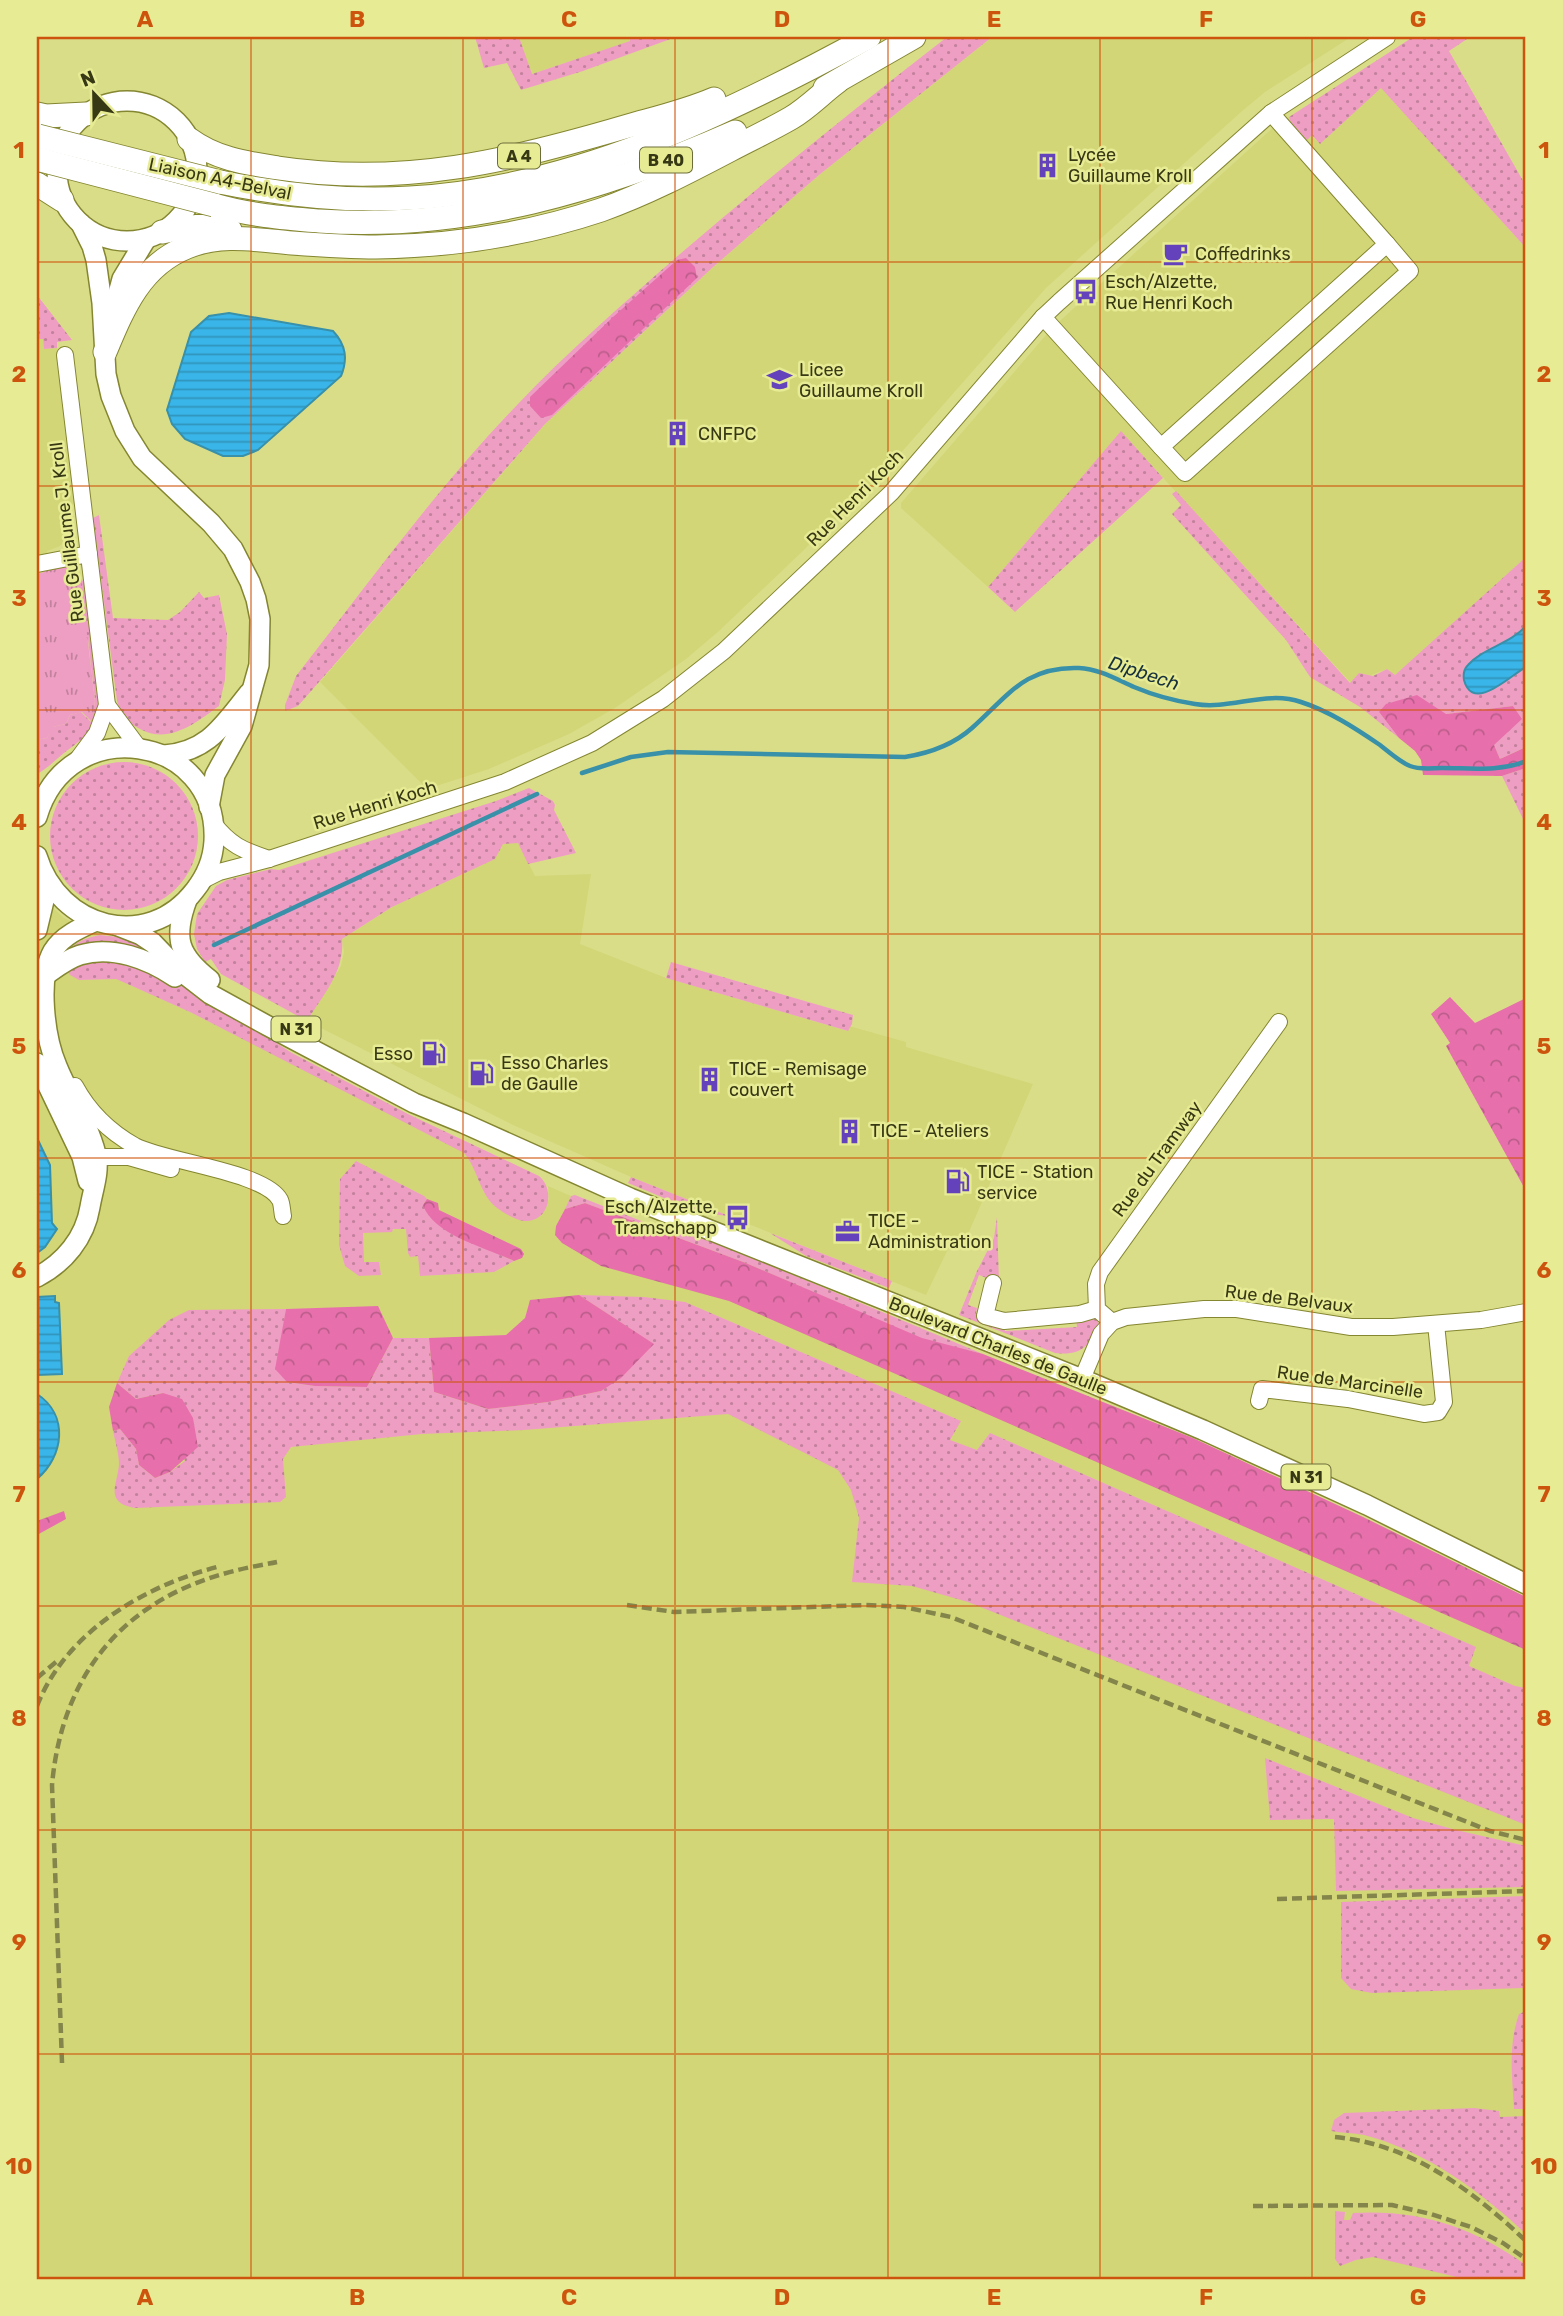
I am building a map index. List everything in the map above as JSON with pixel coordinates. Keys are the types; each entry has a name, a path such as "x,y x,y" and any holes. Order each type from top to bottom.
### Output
{"highway":[{"name":"A 4","path":"189,139 202,149 240,163 313,173 400,175 484,164 537,152 703,104 774,73 841,52 869,37"},
{"path":"105,352 124,306 143,278 167,257 185,248 207,240 256,240 335,246 419,246 489,237 600,210 694,169 793,117 837,82 915,37"},
{"name":"Liaison A4-Belval","path":"37,136 220,182 283,194 334,199 411,198 488,189 570,169 624,152 729,109 841,52"},
{"name":"Liaison A4-Belval","path":"37,136 214,205 271,216 336,222 398,222 485,213 552,198 612,180 692,151 837,82"},
{"path":"37,136 46,116 86,114"},
{"path":"37,184 62,200"},
{"path":"154,235 188,226 211,225 239,232 256,240"}],"main road":[{"path":"37,856 48,884 61,900 96,921 118,926 143,924 167,915 187,900 202,880 210,862 214,842 211,815 215,775 242,726 259,665 260,619 250,582 233,549 211,523 142,458 125,431 111,396 106,374 102,303 96,260 81,225 62,200 57,174 60,147 68,131 86,114 110,103 133,101 156,107 170,115 181,126 195,154 195,190 188,206 177,220 154,235 122,279 114,302 105,352"},
{"path":"81,225 101,236 123,241 154,235"},
{"path":"163,755 189,752 206,743 254,687"},
{"path":"37,817 45,795 58,776 77,760 97,751 118,747 139,748 163,755 182,767 197,783 211,815"},
{"path":"37,781 58,776"},
{"path":"37,930 48,884"},
{"name":"Boulevard Charles de Gaulle","path":"187,900 179,921 179,938 185,955 198,971 238,997 419,1094 463,1123"},
{"path":"37,1277 58,1264 77,1241 86,1221 97,1175 96,1157 84,1120 56,1065 44,1048 46,975 52,952 63,939 96,921"},
{"name":"Boulevard Charles de Gaulle","path":"118,926 153,943 179,970 210,994 414,1103 611,1190 1203,1430 1355,1499 1526,1584"},
{"name":"Boulevard Charles de Gaulle","path":"46,975 79,955 98,952 127,954 150,962 234,1016 268,1026"},
{"path":"37,1063 82,1157 92,1199"}],"street":[{"name":"Rue Henri Koch","path":"202,880 219,872 269,859 505,782 592,743 663,699 724,651 891,493 1043,317 1271,113 1387,37"},
{"path":"1043,317 1185,473 1410,271 1271,113"},
{"path":"1161,447 1387,244"},
{"name":"Rue Guillaume J. Kroll","path":"65,355 107,705 97,733 77,760"},
{"path":"37,564 89,554"},
{"name":"Rue Guillaume J. Kroll","path":"107,705 139,748"},
{"path":"211,815 226,839 243,851 269,859"},
{"name":"Rue du Tramway","path":"1097,1309 1096,1283 1100,1272 1279,1022"},
{"path":"44,1048 82,1100 114,1133 138,1147 177,1160 221,1170 270,1189 280,1200 283,1216"},
{"path":"96,1157 129,1157 195,1175 257,1184"},
{"path":"993,1283 985,1316 1004,1321 1080,1314 1097,1309 1112,1322 1101,1334 1082,1379"},
{"name":"Rue de Belvaux","path":"1112,1322 1126,1317 1204,1309 1237,1309 1351,1327 1436,1324 1526,1312"},
{"name":"Rue de Marcinelle","path":"1259,1401 1262,1389 1348,1399 1424,1414 1438,1412 1444,1402 1436,1324"}],"shaded area":[{"path":"519,37 630,37 631,41 531,74"},
{"name":"Licee Guillaume Kroll","path":"992,37 1351,37 1265,92 1046,288 877,480 719,631 686,659 615,708 569,734 489,769 427,789 320,682 545,424 712,268 819,175"},
{"path":"1381,87 1526,248 1526,557 1395,676 1387,669 1351,683 1121,432 988,587 901,508 901,503 1052,328 1278,123 1289,117 1291,123 1307,139 1311,135 1320,144"},
{"path":"43,338 44,349 57,348 75,504 69,505 73,531 68,540 47,551 50,566 37,574 37,339"},
{"path":"518,842 535,876 591,874 580,944 666,978 847,1031 849,1026 906,1042 906,1047 1033,1084 962,1248 948,1249 926,1295 631,1177 513,1125 307,1021 341,966 344,952 342,939 502,844"},
{"path":"51,906 64,918 100,935 83,938 79,980 116,979 132,986 192,1013 453,1146 473,1163 484,1193 537,1218 544,1211 549,1199 548,1186 571,1196 563,1216 1526,1638 1526,2279 37,2279 37,918"}],"green space":[{"path":"475,37 519,37 532,74 630,41 630,37 676,37 521,90 507,63 484,68"},
{"path":"947,37 992,37 819,175 712,268 545,424 298,706 285,711 296,676 376,572 487,437 536,385 713,226"},
{"path":"1413,37 1470,37 1449,51 1526,186 1526,248 1381,88 1320,144 1312,135 1307,140 1291,123 1289,117"},
{"path":"686,258 695,267 697,278 552,415 541,418 530,406 530,397 613,317 677,260"},
{"path":"37,295 72,340 57,342 57,348 44,349 43,339 37,339"},
{"path":"1121,431 1163,478 1015,612 988,587"},
{"path":"1176,491 1350,683 1359,673 1373,676 1387,669 1395,675 1526,557 1526,747 1500,759 1493,744 1521,719 1513,706 1446,714 1379,712 1399,738 1360,707 1310,677 1286,640 1172,514 1181,505 1172,494"},
{"path":"99,515 113,618 168,620 180,612 199,592 204,598 219,595 227,634 225,680 219,706 173,733 152,734 133,725 121,711 117,701 93,518"},
{"path":"60,565 75,571 84,583 98,704 94,721 87,733 37,774 37,740 47,738 52,727 66,724 70,715 81,712 91,722 95,701 88,640"},
{"path":"61,567 74,572 81,584 95,701 92,722 82,712 70,715 66,724 53,727 47,738 37,740 37,574 44,572 43,568"},
{"path":"1417,695 1446,714 1513,706 1522,719 1494,745 1500,759 1526,747 1526,768 1502,776 1423,775 1421,760 1415,751 1399,738 1379,712 1386,704"},
{"path":"124,762 152,767 177,783 193,808 198,836 193,864 177,889 152,905 124,910 96,905 71,889 55,864 50,836 55,808 71,783 96,767"},
{"path":"1526,768 1526,825 1502,776"},
{"path":"529,788 553,801 554,810 576,853 528,864 518,843 503,844 495,859 392,907 342,939 340,962 336,972 307,1021 221,974 211,959 205,962 197,949 194,934 197,914 216,886 227,880 271,869 279,870"},
{"path":"100,935 137,939 234,1016 292,1053 408,1114 539,1176 547,1188 548,1203 545,1210 535,1219 527,1221 511,1217 497,1208 486,1196 464,1153 192,1013 116,979 79,980 70,975 63,963 63,956 80,942"},
{"path":"671,962 853,1015 852,1024 848,1031 666,978"},
{"path":"1450,997 1475,1023 1526,998 1526,1191 1446,1046 1450,1043 1431,1014"},
{"path":"356,1161 424,1196 427,1199 423,1205 486,1248 514,1261 494,1272 420,1276 418,1256 410,1257 408,1253 406,1229 393,1229 392,1232 363,1233 364,1262 379,1262 381,1275 359,1276 345,1266 339,1245 340,1179"},
{"path":"631,1177 729,1216 700,1213 628,1183"},
{"path":"575,1195 649,1224 712,1241 983,1354 922,1339 746,1263 585,1203 565,1209 571,1196"},
{"path":"427,1199 438,1203 439,1210 521,1249 524,1254 522,1258 514,1261 449,1232 429,1215 423,1205"},
{"path":"585,1203 746,1263 922,1338 983,1354 1193,1438 1361,1516 1526,1597 1526,1650 729,1301 601,1266 562,1243 555,1235 556,1226 565,1209"},
{"path":"997,1217 999,1283 979,1275 968,1305 977,1308 976,1313 1004,1321 1005,1331 1077,1327 1076,1319 1093,1317 1099,1324 1092,1339 1083,1348 1071,1353 1055,1353 959,1315 994,1238"},
{"path":"770,1233 892,1281 889,1288 806,1256"},
{"path":"579,1295 644,1297 685,1302 961,1421 950,1440 977,1450 990,1433 1476,1647 1469,1666 1526,1688 1526,1825 968,1602 912,1586 852,1582 859,1518 851,1490 838,1470 728,1414 524,1430 422,1434 291,1447 283,1459 286,1497 280,1502 135,1508 125,1505 116,1497 119,1464 113,1431 120,1429 136,1449 139,1465 155,1478 170,1472 185,1461 163,1393 136,1399 117,1383 129,1356 169,1320 189,1310 286,1309 282,1337 287,1382 315,1386 367,1387 393,1338 429,1338 434,1392 488,1409 548,1402 601,1391 653,1344"},
{"path":"579,1295 654,1344 621,1378 601,1391 548,1402 488,1409 434,1392 429,1338 506,1335 525,1318 530,1300"},
{"path":"378,1306 393,1338 367,1387 315,1386 287,1382 275,1369 286,1309"},
{"path":"117,1383 136,1399 163,1393 182,1399 193,1418 198,1447 170,1472 155,1478 139,1465 136,1449 120,1429 113,1431 109,1407"},
{"path":"64,1511 66,1519 37,1535 37,1521"},
{"path":"1265,1758 1413,1818 1526,1846 1526,1887 1336,1891 1334,1819 1270,1820"},
{"path":"1526,1896 1526,1990 1372,1993 1351,1989 1341,1978 1341,1902"},
{"path":"1526,2011 1526,2109 1514,2109 1513,2037 1519,2014"},
{"path":"1474,2108 1499,2111 1500,2117 1525,2116 1526,2234 1471,2188 1430,2162 1387,2142 1364,2135 1331,2131 1334,2120 1344,2113"},
{"path":"1335,2211 1345,2212 1344,2220 1350,2220 1353,2213 1377,2213 1400,2214 1444,2223 1486,2240 1526,2265 1526,2279 1465,2279 1373,2257 1340,2266 1335,2259"}],"water":[{"path":"229,313 333,331 344,352 345,364 341,376 258,450 243,456 223,456 185,439 172,424 167,410 191,332 209,316"},
{"path":"1526,626 1526,667 1484,693 1469,689 1464,680 1468,665"},
{"path":"37,1138 50,1165 52,1223 57,1229 45,1247 37,1253"},
{"path":"55,1296 55,1302 59,1303 62,1374 37,1375 37,1297"},
{"path":"37,1394 54,1413 59,1436 53,1459 37,1479"}],"waterway":[{"name":"Dipbech","path":"582,773 631,757 668,752 905,757 932,751 957,739 1007,694 1031,678 1045,672 1079,668 1100,672 1156,695 1195,704 1222,705 1275,698 1301,702 1342,720 1402,762 1414,767 1495,768 1526,761"},
{"path":"214,945 537,794"}],"railway":[{"path":"62,2063 52,1785 58,1745 69,1708 85,1675 106,1646 131,1621 161,1600 195,1583 277,1562"},
{"path":"37,1706 50,1680 67,1656 110,1616 162,1586 217,1567"},
{"path":"627,1605 674,1612 866,1605 904,1607 951,1617 1490,1831 1526,1840"},
{"path":"37,1678 56,1662"},
{"path":"1277,1899 1526,1891"},
{"path":"1335,2137 1363,2141 1389,2149 1439,2172 1484,2204 1526,2241"},
{"path":"1253,2206 1392,2205 1471,2227 1503,2243 1526,2259"}],"place":[{"name":"Lycée Guillaume Kroll","path":"1048,165"},
{"name":"Coffedrinks","path":"1175,254"},
{"name":"Esch/Alzette, Rue Henri Koch","path":"1085,292"},
{"name":"Licee Guillaume Kroll","path":"779,380"},
{"name":"CNFPC","path":"678,434"},
{"name":"Esso","path":"433,1054"},
{"name":"Esso Charles de Gaulle","path":"481,1073"},
{"name":"TICE - Remisage couvert","path":"709,1079"},
{"name":"TICE - Ateliers","path":"850,1131"},
{"name":"TICE - Station service","path":"957,1182"},
{"name":"Esch/Alzette, Tramschapp","path":"737,1217"},
{"name":"TICE - Administration","path":"848,1231"}]}
